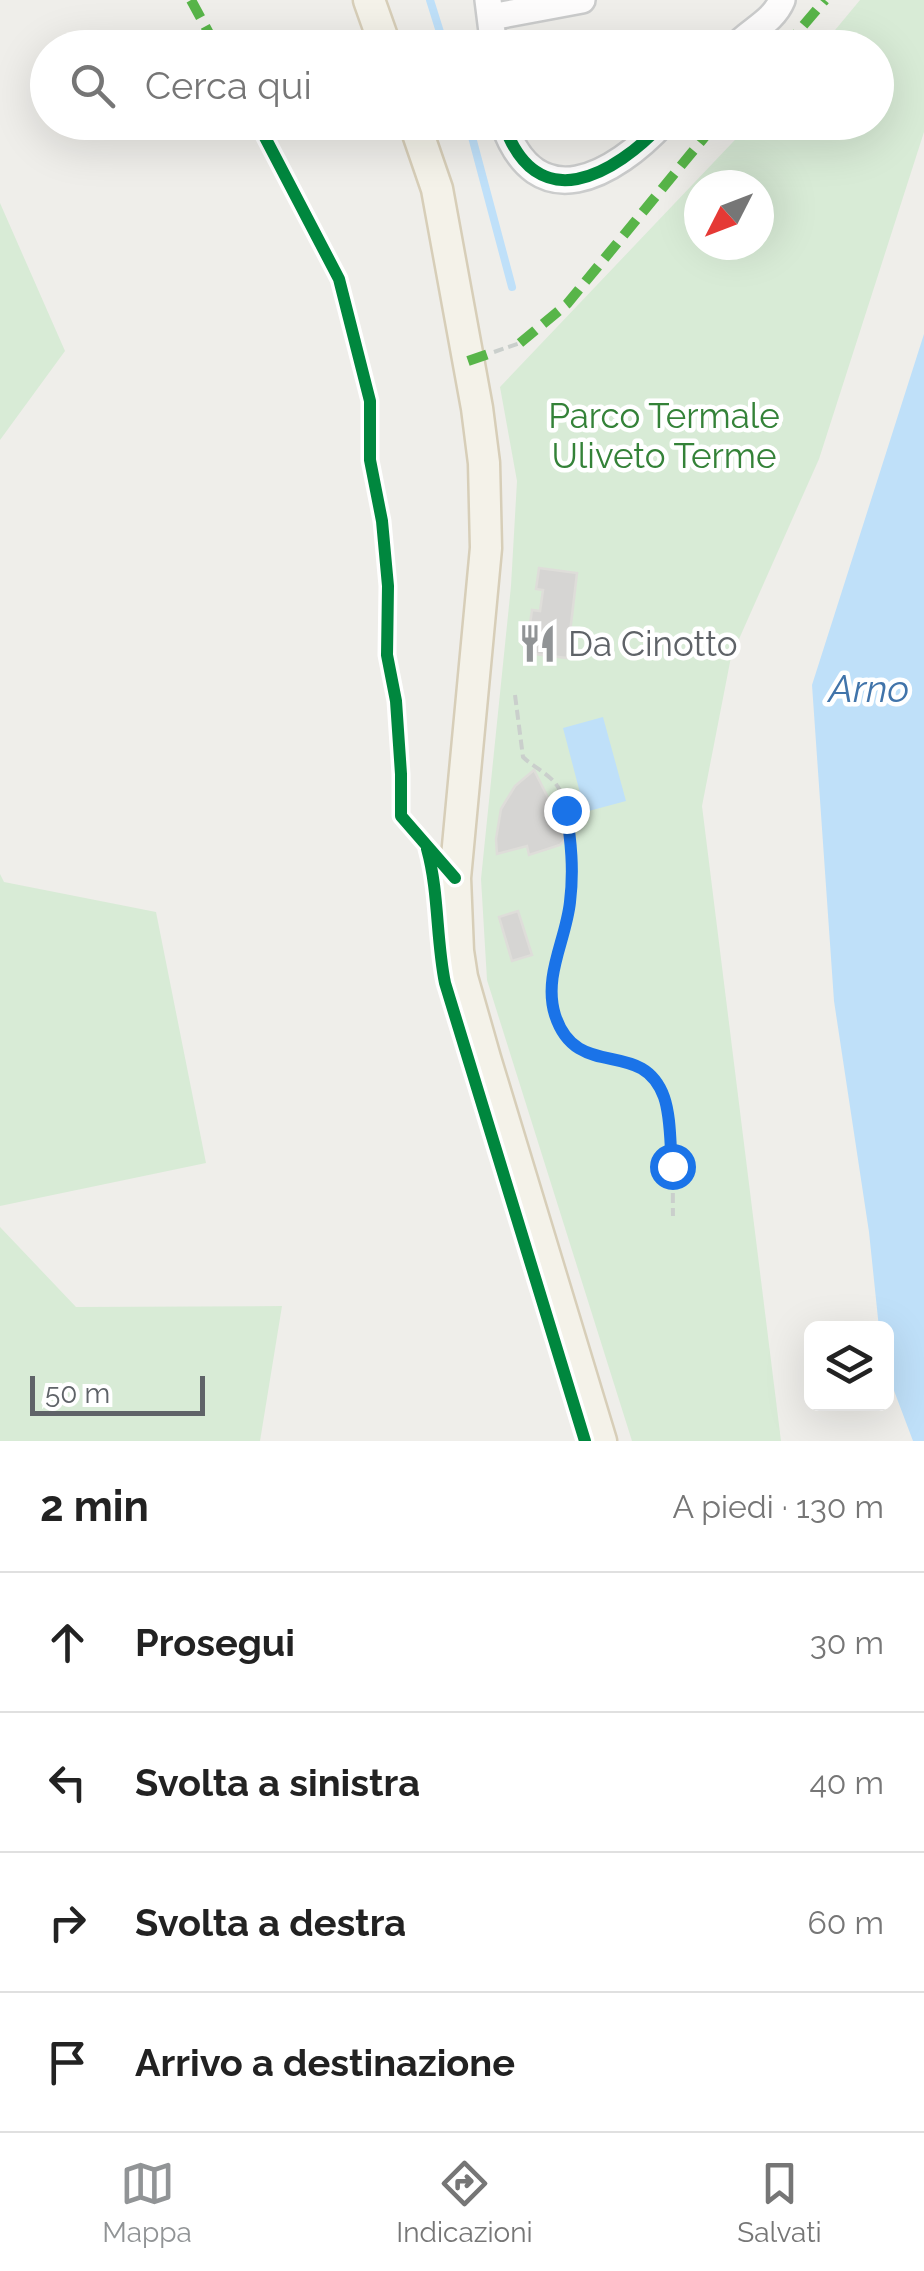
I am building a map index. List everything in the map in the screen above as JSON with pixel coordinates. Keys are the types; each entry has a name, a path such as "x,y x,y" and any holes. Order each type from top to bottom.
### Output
{"main road":[{"path":"369,0 380,30"},
{"path":"420,140 436,189 477,408 486,495 486,548 454,878 458,951 476,1029 601,1441"}],"street":[{"path":"489,9 582,0"},
{"path":"753,30 772,19 782,0"},
{"path":"511,140 519,156 534,171 556,180 583,180 618,165 645,140"}],"path":[{"path":"494,352 520,344"},
{"path":"515,695 523,757 557,786 566,810 573,854 570,904 553,964 556,1016 579,1051 603,1059 639,1063 653,1077 665,1098 672,1216"}],"green space":[{"name":"Parco Termale Uliveto Terme","path":"860,0 924,0 924,132 819,459 731,657 702,806 781,1441 632,1441 487,980 481,879 511,586 517,481 500,387 684,193 684,260 774,260 774,170 706,170 735,140 894,140 894,30 835,30"},
{"path":"0,203 65,351 0,440"},
{"path":"0,874 4,882 156,912 206,1163 0,1206"},
{"path":"0,1227 76,1307 282,1306 260,1441 0,1441"}],"water":[{"name":"Arno","path":"924,334 924,1441 913,1441 894,1391 894,1321 878,1321 869,1232 834,1001 812,685"},
{"path":"603,717 626,801 585,812 563,728"}],"building":[{"path":"539,568 577,573 567,658 526,653 532,610 540,611 543,590 536,589"},
{"path":"534,770 566,838 560,845 529,855 527,846 497,854 501,809 515,786"},
{"path":"518,911 532,955 512,961 499,917"}],"waterway":[{"path":"430,0 439,30"},
{"path":"473,140 512,287"}],"marked path":[{"path":"191,0 207,30"},
{"path":"799,30 825,0"},
{"path":"520,343 567,304 702,140"},
{"path":"468,361 494,352"}],"cycle path":[{"path":"266,140 339,279 370,401 370,460 382,521 388,586 387,655 396,701 401,816 455,878"},
{"path":"511,140 535,171 555,179 577,179 600,172 646,140"},
{"path":"427,849 445,983 585,1441"}],"place":[{"name":"Da Cinotto","path":"538,643"}],"route":[{"path":"566,810 573,854 570,904 553,964 556,1016 579,1051 603,1059 639,1063 653,1077 665,1098 672,1166"}]}
